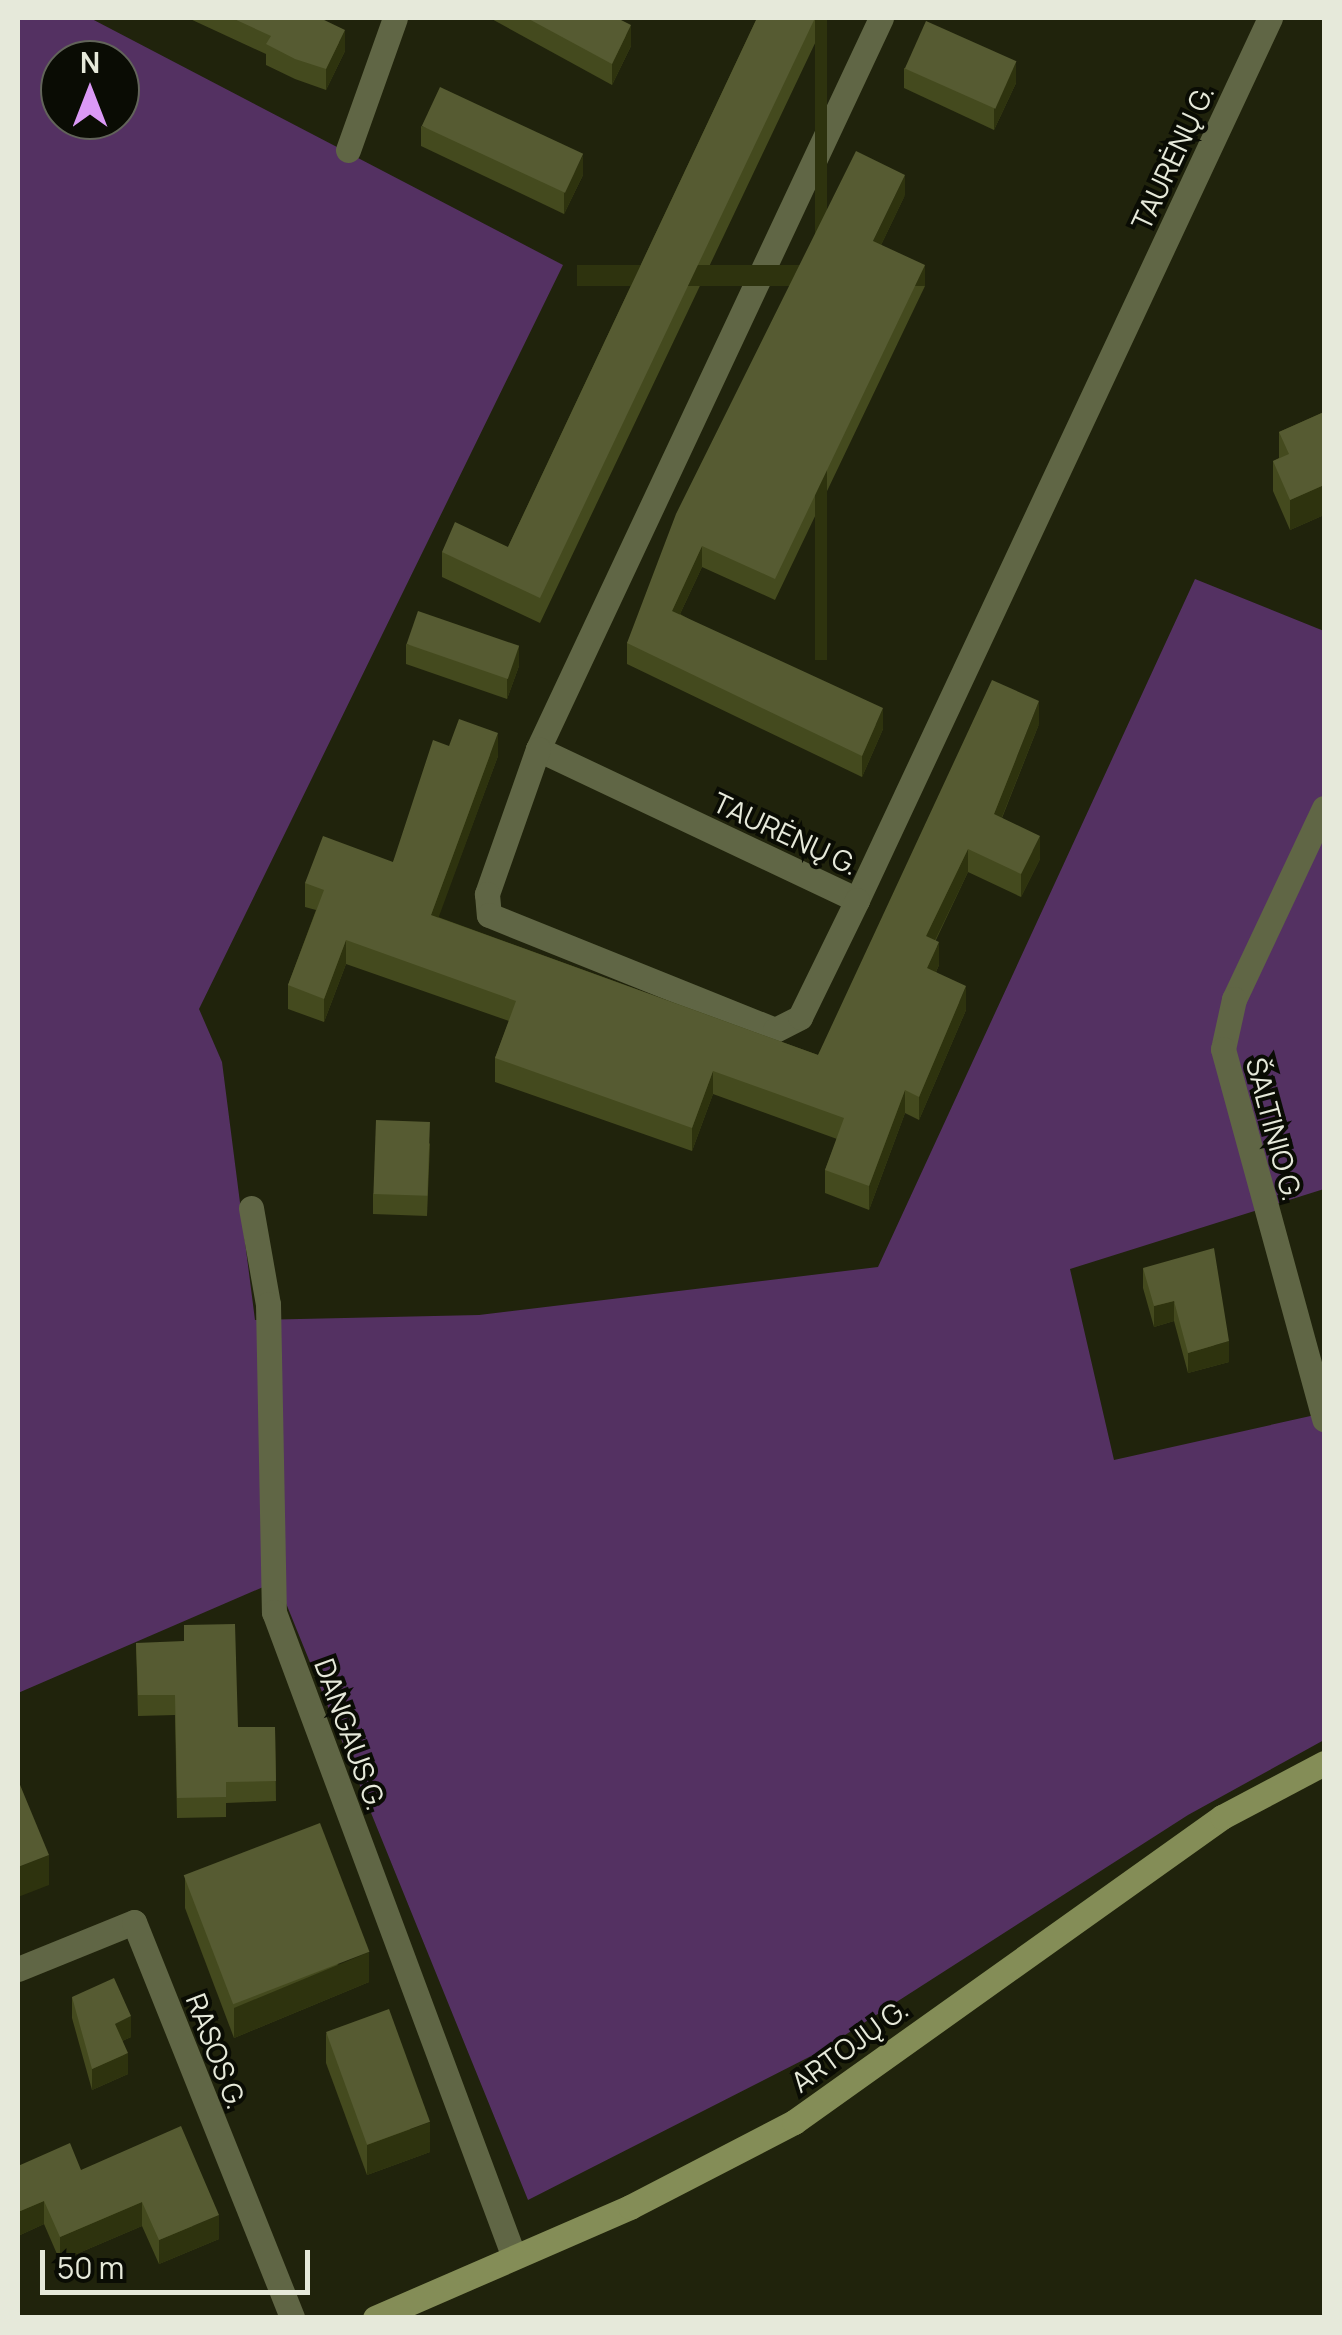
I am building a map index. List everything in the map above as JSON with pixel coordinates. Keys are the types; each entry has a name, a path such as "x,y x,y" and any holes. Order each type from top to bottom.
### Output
{"main road":[{"name":"ARTOJŲ G.","path":"375,2318 514,2257 794,2122 1222,1817 1324,1762"}],"street":[{"path":"348,150 395,18"},
{"path":"857,900 800,1017 775,1030 489,915 487,894 538,749 881,18"},
{"name":"TAURĖNŲ G.","path":"538,749 857,900 1270,18"},
{"name":"ŠALTINIO G.","path":"1324,808 1234,999 1223,1049 1324,1418"},
{"name":"DANGAUS G.","path":"251,1208 268,1304 274,1612 514,2257"},
{"name":"RASOS G.","path":"18,1969 134,1922 292,2318"}],"shaded area":[{"path":"18,18 90,18 132,40 40,40 40,140 140,140 140,44 563,265 199,1009 222,1062 255,1320 479,1315 878,1267 1195,579 1324,631 1324,1189 1070,1269 1114,1460 1324,1413 1324,1740 1188,1815 817,2053 528,2200 277,1581 18,1693"}],"building":[{"path":"232,18 320,18 345,30 326,69 266,44 271,36"},
{"path":"527,18 617,18 631,25 612,64"},
{"path":"757,18 815,18 540,598 442,552 455,522 508,547"},
{"path":"926,21 1016,61 995,109 905,69"},
{"path":"440,87 583,154 565,193 422,126"},
{"path":"856,151 905,175 873,241 925,265 775,579 702,546 672,611 883,708 862,756 627,643 676,514"},
{"path":"1324,412 1324,485 1290,500 1273,461 1289,454 1279,432"},
{"path":"418,611 519,646 508,679 407,644"},
{"path":"992,680 1039,701 994,814 1040,836 1021,874 968,849 926,936 939,942 927,968 966,986 919,1097 905,1090 869,1186 825,1170 844,1118 713,1071 692,1128 495,1058 516,1001 346,940 324,999 288,985 324,890 305,883 323,836 393,862 433,740 449,746 459,719 498,733 431,915 818,1055"},
{"path":"376,1120 430,1122 427,1196 373,1194"},
{"path":"1214,1248 1229,1341 1188,1353 1174,1301 1154,1306 1143,1268"},
{"path":"235,1624 238,1727 275,1727 276,1781 226,1782 226,1797 177,1798 175,1695 138,1695 136,1643 184,1641 184,1625"},
{"path":"18,1780 49,1855 18,1867"},
{"path":"320,1823 369,1952 233,2004 184,1875"},
{"path":"114,1978 131,2016 115,2024 128,2053 92,2069 72,1997"},
{"path":"389,2009 430,2122 367,2145 326,2032"},
{"path":"181,2126 219,2215 159,2240 142,2202 60,2237 44,2201 18,2212 18,2166 70,2143 81,2170"}]}
